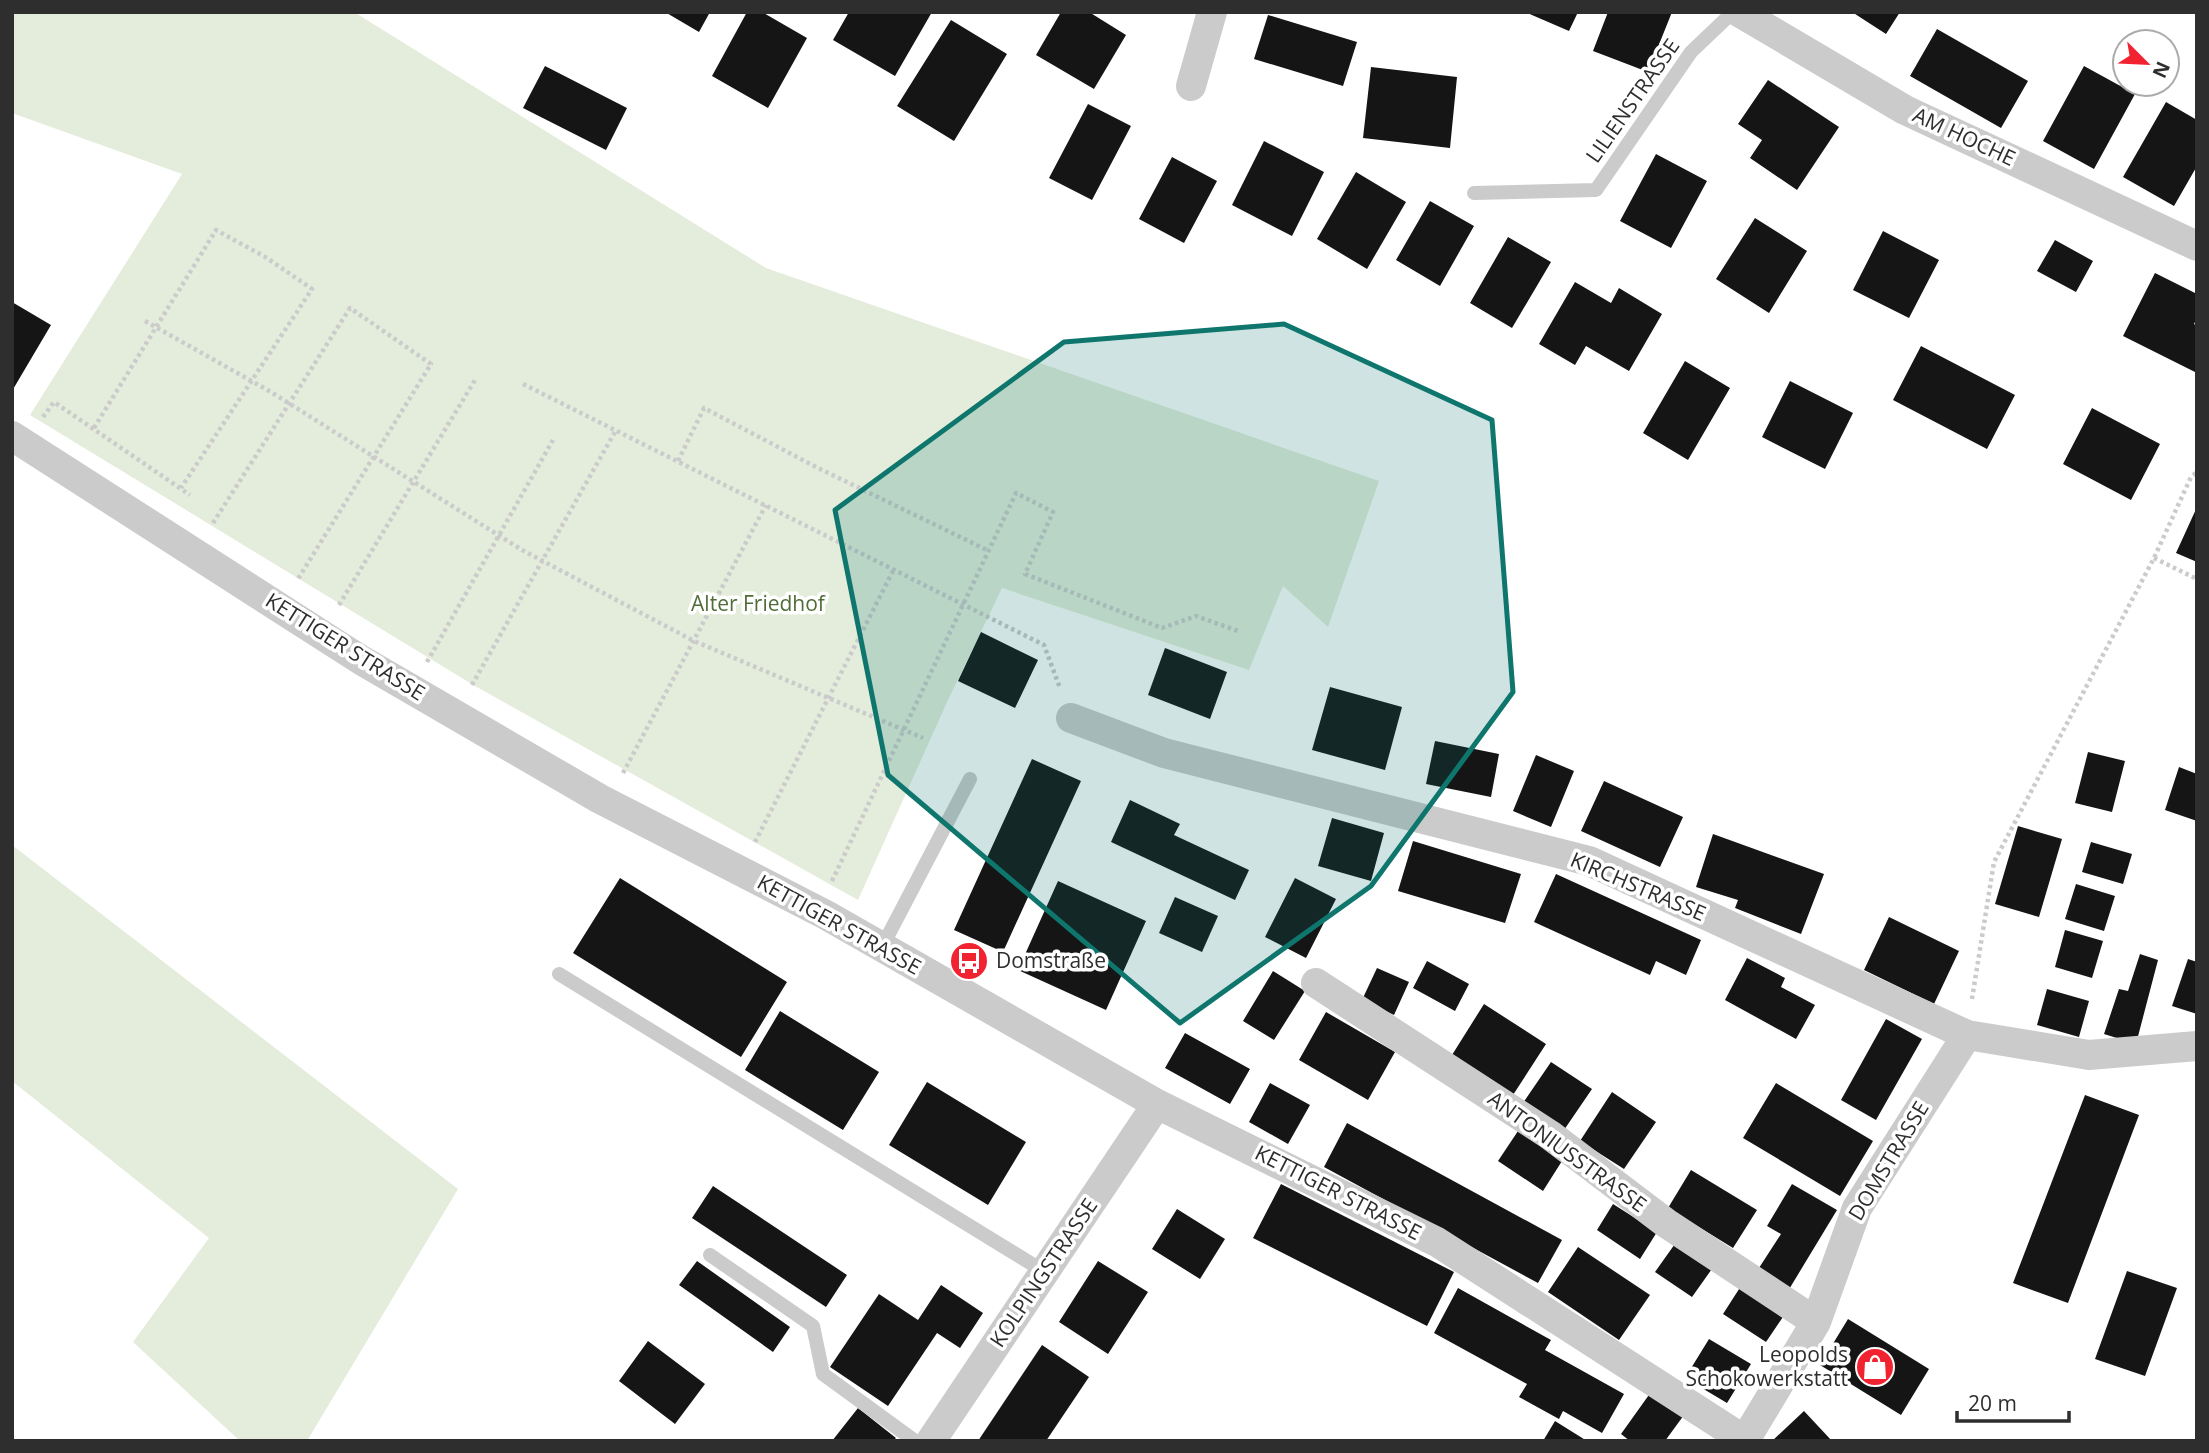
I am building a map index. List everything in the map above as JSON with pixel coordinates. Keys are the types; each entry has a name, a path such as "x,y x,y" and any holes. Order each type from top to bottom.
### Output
{"street":[{"path":"1191,86 1212,12"},
{"name":"AM HOCHE","path":"1739,12 1905,110 2197,246"},
{"name":"KETTIGER STRASSE","path":"18,440 361,660 600,799 827,915 1157,1104 1437,1242 1745,1440"},
{"name":"KIRCHSTRASSE","path":"1072,718 1164,752 1589,861 1966,1035 2090,1055 2197,1046"},
{"name":"ANTONIUSSTRASSE","path":"1316,983 1550,1135 1666,1223 1816,1322"},
{"name":"DOMSTRASSE","path":"1745,1440 1816,1322 1857,1208 1966,1035"},
{"name":"KOLPINGSTRASSE","path":"931,1441 1157,1104"}],"lane":[{"name":"LILIENSTRASSE","path":"1474,193 1596,190 1691,52 1733,12"},
{"path":"882,947 970,779"},
{"path":"559,974 1045,1272"},
{"path":"710,1255 813,1326 823,1374 915,1441"}],"path":[{"path":"94,428 216,230 267,258 312,289 181,488"},
{"path":"210,527 350,308 431,364 295,583"},
{"path":"145,321 251,381 542,560 694,641 923,738"},
{"path":"337,609 475,380"},
{"path":"523,384 1044,645 1072,718"},
{"path":"18,440 54,402 190,495"},
{"path":"678,461 704,408 989,551"},
{"path":"470,688 616,430"},
{"path":"426,662 554,440"},
{"path":"1966,1035 1994,862 2154,558 2191,477 2197,472"},
{"path":"829,888 1016,493 1053,512 1025,574 1162,628 1196,616 1238,631"},
{"path":"622,774 766,505"},
{"path":"2154,558 2197,579"},
{"path":"753,846 894,569"}],"highlighted area":[{"path":"1284,324 1492,420 1513,692 1371,886 1180,1023 888,775 835,510 1064,342"}],"green space":[{"name":"Alter Friedhof","path":"12,12 354,12 766,268 1379,481 1328,627 1283,586 1249,670 1002,588 858,900 475,686 30,415 182,174 12,113"},
{"path":"12,845 458,1189 307,1441 240,1441 133,1342 209,1238 12,1081"}],"building":[{"path":"665,12 710,12 699,32"},
{"path":"747,12 762,12 807,38 768,108 712,76"},
{"path":"849,12 932,12 895,76 833,40"},
{"path":"1061,12 1089,12 1126,35 1094,89 1036,55"},
{"path":"1525,12 1578,12 1569,31"},
{"path":"1608,12 1672,12 1648,72 1593,51"},
{"path":"1852,12 1900,12 1886,34"},
{"path":"1268,15 1357,42 1343,86 1254,59"},
{"path":"951,20 1007,54 954,141 897,106"},
{"path":"1937,29 2028,81 2001,128 1910,76"},
{"path":"545,66 627,108 606,150 523,108"},
{"path":"2084,66 2111,81 2111,98 2133,98 2094,169 2043,141"},
{"path":"1371,67 1457,77 1450,148 1363,138"},
{"path":"1768,80 1839,127 1797,190 1750,158 1762,140 1738,124"},
{"path":"2166,102 2197,120 2197,166 2174,206 2123,177"},
{"path":"1088,104 1131,126 1092,200 1049,178"},
{"path":"1264,141 1324,172 1292,236 1232,205"},
{"path":"1656,154 1707,181 1671,248 1620,221"},
{"path":"1172,157 1217,181 1184,243 1139,219"},
{"path":"1356,172 1406,202 1367,269 1317,239"},
{"path":"1430,201 1474,226 1440,286 1396,260"},
{"path":"1755,218 1807,251 1769,313 1716,279"},
{"path":"1883,231 1939,260 1909,318 1853,290"},
{"path":"1508,237 1551,262 1512,328 1470,303"},
{"path":"2055,240 2093,261 2076,292 2037,271"},
{"path":"2155,273 2197,294 2197,318 2194,324 2197,326 2197,373 2123,336"},
{"path":"1575,282 1611,303 1619,288 1662,314 1629,371 1586,346 1575,365 1539,344"},
{"path":"12,302 51,325 12,391"},
{"path":"1921,346 2015,395 1987,449 1893,400"},
{"path":"1685,361 1730,388 1688,460 1643,433"},
{"path":"1790,381 1853,413 1825,469 1762,437"},
{"path":"2092,408 2160,444 2131,500 2063,464"},
{"path":"2197,507 2197,562 2176,553"},
{"path":"981,632 1038,660 1015,708 958,681"},
{"path":"1165,648 1227,672 1210,719 1148,695"},
{"path":"1330,687 1402,707 1385,770 1312,750"},
{"path":"1435,741 1499,754 1491,797 1426,784"},
{"path":"2088,752 2125,761 2112,812 2075,803"},
{"path":"1536,755 1574,771 1551,827 1513,811"},
{"path":"1032,759 1081,781 1003,952 954,930"},
{"path":"2179,767 2197,774 2197,821 2165,810"},
{"path":"1604,781 1683,817 1660,867 1581,831"},
{"path":"1130,800 1180,824 1174,835 1249,870 1235,900 1111,842"},
{"path":"1332,818 1384,833 1371,881 1318,866"},
{"path":"2018,826 2062,839 2039,917 1995,904"},
{"path":"1713,834 1824,874 1801,934 1735,908 1738,900 1696,887"},
{"path":"1413,841 1521,874 1505,923 1398,891"},
{"path":"2091,842 2132,854 2123,884 2082,872"},
{"path":"1556,874 1701,940 1686,975 1656,961 1650,975 1534,922"},
{"path":"620,878 787,982 741,1057 573,953"},
{"path":"1295,878 1336,899 1306,958 1265,937"},
{"path":"1058,881 1146,921 1106,1010 1018,970"},
{"path":"2076,884 2115,896 2104,931 2065,919"},
{"path":"1175,897 1218,916 1202,952 1159,933"},
{"path":"1889,917 1959,951 1934,1004 1864,970"},
{"path":"2065,930 2103,941 2092,978 2055,967"},
{"path":"2140,954 2158,960 2136,1044 2104,1034 2119,989 2128,991"},
{"path":"1747,958 1785,978 1781,987 1815,1005 1796,1039 1725,1000"},
{"path":"2188,959 2197,962 2197,1014 2172,1006"},
{"path":"1427,961 1469,984 1455,1011 1413,988"},
{"path":"1377,968 1409,982 1394,1015 1362,1000"},
{"path":"1273,971 1305,991 1274,1040 1243,1021"},
{"path":"2047,989 2089,1001 2079,1037 2037,1025"},
{"path":"1484,1004 1546,1044 1513,1095 1452,1055"},
{"path":"780,1011 879,1072 843,1130 745,1070"},
{"path":"1326,1012 1395,1052 1368,1100 1299,1060"},
{"path":"1886,1019 1922,1039 1876,1120 1841,1100"},
{"path":"1185,1033 1250,1069 1230,1104 1165,1068"},
{"path":"1551,1062 1592,1089 1564,1130 1523,1103"},
{"path":"927,1082 1026,1142 988,1205 889,1145"},
{"path":"1270,1083 1310,1105 1288,1144 1249,1122"},
{"path":"1776,1083 1873,1141 1840,1196 1743,1138"},
{"path":"1612,1092 1656,1122 1624,1169 1580,1141"},
{"path":"2085,1095 2139,1115 2068,1303 2013,1283"},
{"path":"1347,1123 1562,1240 1538,1283 1324,1167"},
{"path":"1518,1131 1562,1161 1543,1191 1498,1161"},
{"path":"1691,1170 1757,1210 1733,1248 1668,1208"},
{"path":"1281,1184 1454,1272 1427,1326 1253,1238"},
{"path":"1792,1184 1837,1210 1788,1291 1757,1271 1781,1234 1767,1226"},
{"path":"713,1186 847,1275 826,1307 692,1218"},
{"path":"1613,1204 1657,1232 1640,1259 1597,1230"},
{"path":"1177,1209 1225,1239 1200,1279 1152,1249"},
{"path":"1677,1241 1714,1266 1692,1297 1655,1272"},
{"path":"1578,1247 1650,1295 1619,1340 1548,1292"},
{"path":"697,1261 790,1327 773,1352 679,1285"},
{"path":"1098,1261 1148,1292 1108,1354 1059,1322"},
{"path":"2127,1271 2177,1288 2145,1376 2095,1359"},
{"path":"941,1285 983,1313 960,1348 937,1333 888,1406 830,1367 879,1294 918,1320"},
{"path":"1741,1286 1785,1314 1766,1342 1723,1314"},
{"path":"1458,1288 1551,1340 1545,1350 1624,1394 1602,1433 1563,1411 1559,1419 1519,1397 1527,1384 1434,1333"},
{"name":"Leopolds Schokowerkstatt","path":"1848,1319 1929,1369 1901,1415 1820,1365"},
{"path":"1709,1339 1751,1364 1727,1403 1685,1378"},
{"path":"648,1341 705,1384 675,1424 619,1381"},
{"path":"1042,1345 1089,1377 1046,1441 978,1441"},
{"path":"1651,1392 1684,1415 1665,1441 1630,1441 1621,1434"},
{"path":"858,1408 896,1438 893,1441 832,1441"},
{"path":"1804,1411 1832,1441 1772,1441"},
{"path":"1555,1421 1587,1441 1543,1441"}],"place":[{"name":"Domstraße","path":"969,961"},
{"name":"Leopolds Schokowerkstatt","path":"1875,1367"}]}
